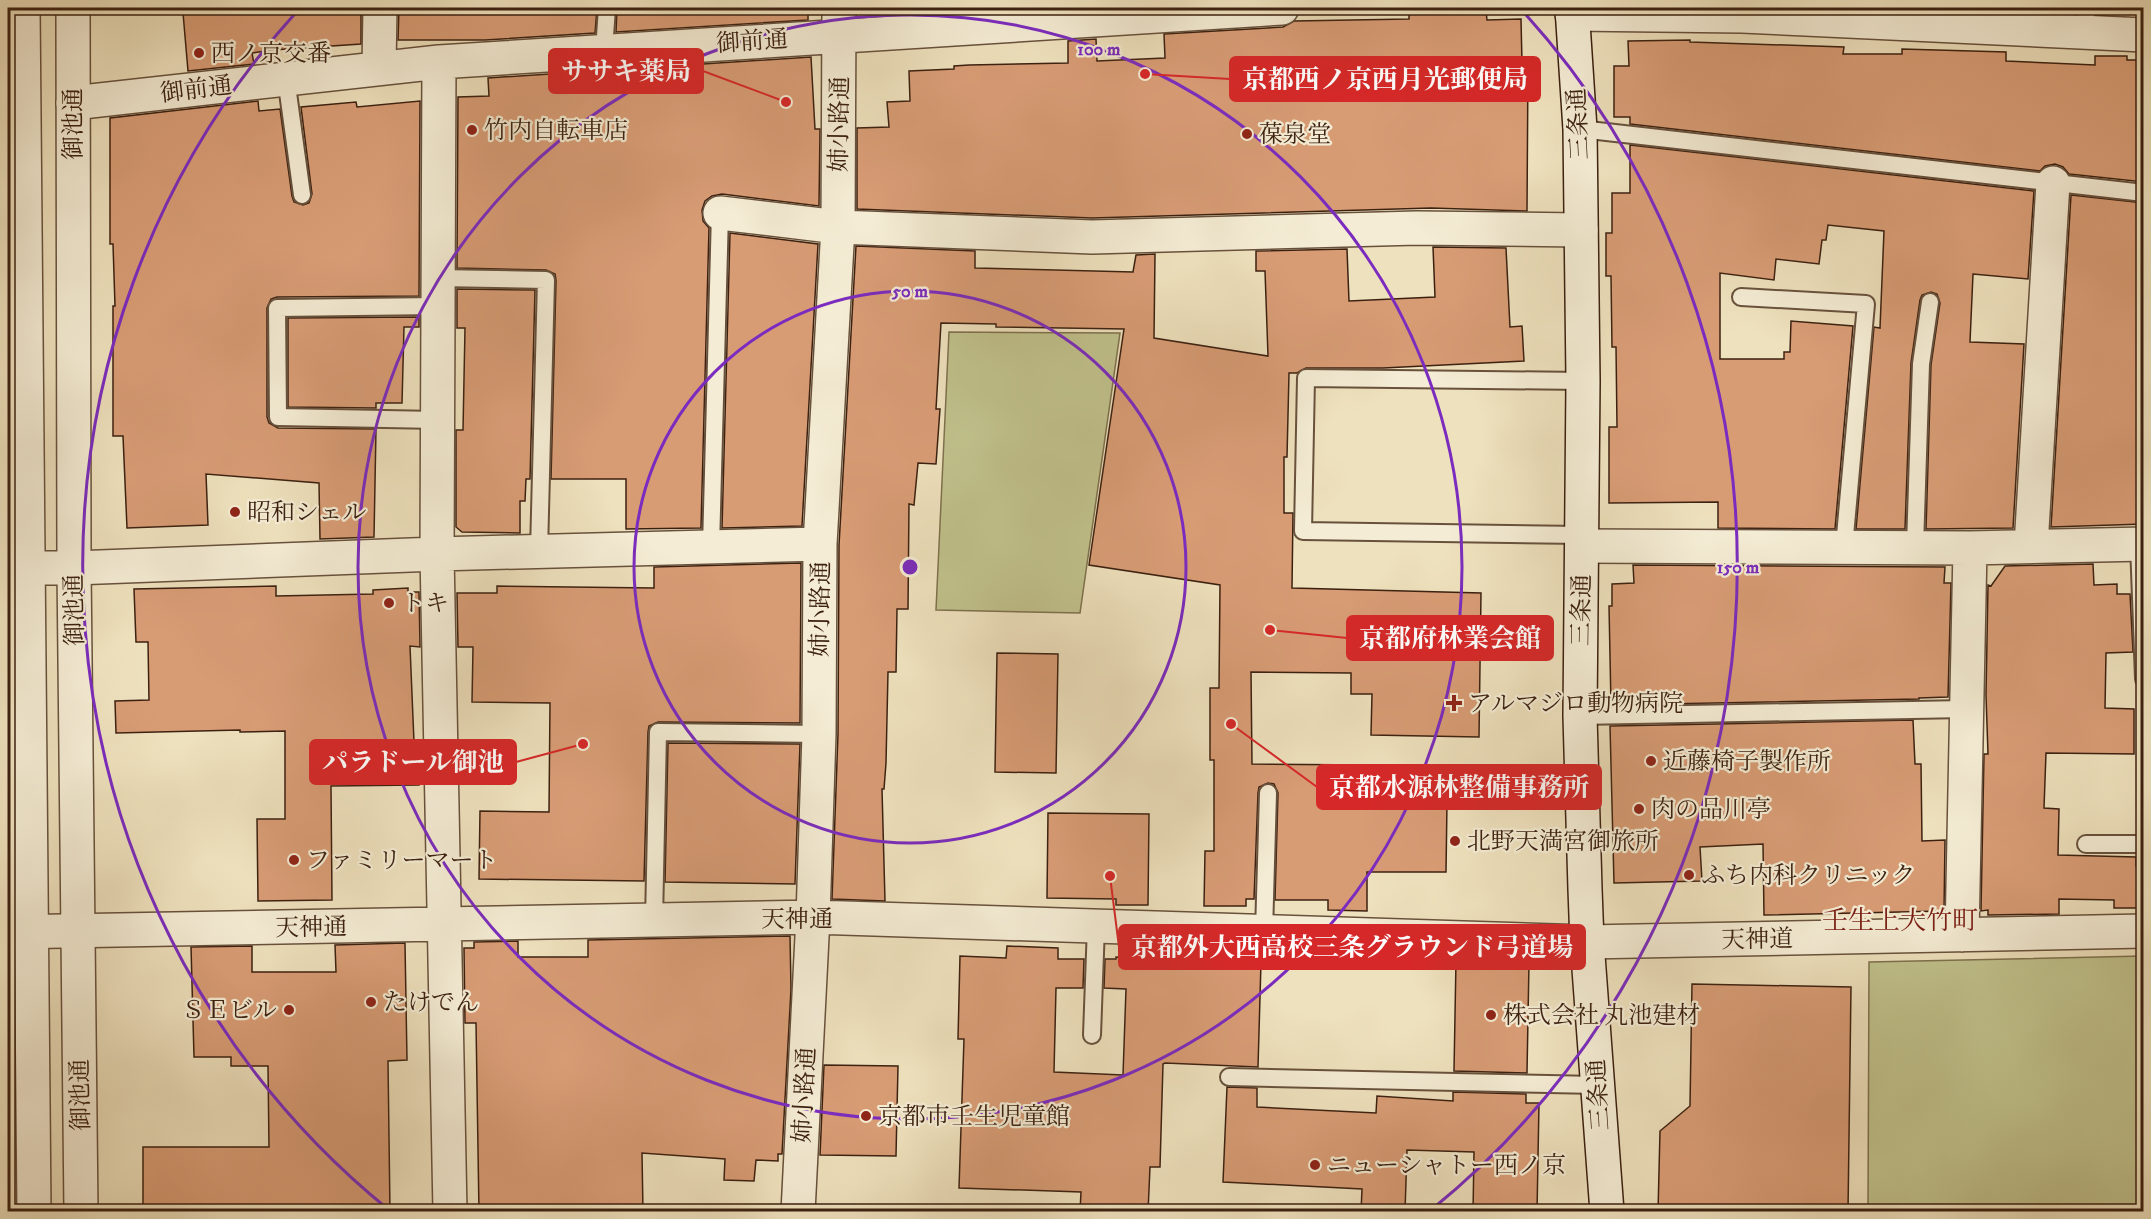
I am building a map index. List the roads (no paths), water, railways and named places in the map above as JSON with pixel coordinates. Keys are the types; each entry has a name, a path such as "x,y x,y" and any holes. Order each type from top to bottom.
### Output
{"street":[{"name":"御池通","path":"23,8 15,107 19,932 34,1212"},
{"name":"御池通","path":"73,8 74,567 81,1212"},
{"path":"379,67 380,8"},
{"name":"御前通","path":"15,107 73,103 379,67 604,50 839,22 1282,8"},
{"path":"1572,11 1742,12 2086,20 2144,34"},
{"name":"三条通","path":"1572,11 1580,129 1583,381 1580,716 1587,942 1607,1212"},
{"name":"姉小路通","path":"798,1212 813,917 819,734 820,544 838,227 839,22"},
{"path":"439,62 437,554 450,1212"},
{"path":"2031,546 2053,183"},
{"path":"720,213 838,227 1092,237 1417,228 1581,230"},
{"path":"1582,540 1970,548 2141,544"},
{"path":"17,567 820,544"},
{"path":"1962,935 1970,548"},
{"name":"天神通","path":"19,932 813,917 1587,942"},
{"name":"天神道","path":"1587,942 2144,931"}],"lane":[{"path":"604,50 608,8"},
{"path":"286,78 302,195"},
{"path":"1580,129 2144,193"},
{"path":"711,547 720,213"},
{"path":"438,420 278,417 277,308 546,280 539,551"},
{"path":"1741,297 1866,304 1844,547"},
{"path":"1915,546 1921,364 1930,302"},
{"path":"1582,540 1303,531 1306,378 1583,381"},
{"path":"2141,544 2144,679"},
{"path":"1580,716 1966,709"},
{"path":"654,921 658,732 819,734"},
{"path":"1264,932 1268,793"},
{"path":"2086,844 2144,844"},
{"path":"1092,1035 1096,926"},
{"path":"1229,1077 1597,1085"}],"place":[{"name":"西ノ京交番","path":"199,53"},
{"name":"京都西ノ京西月光郵便局","path":"1145,74"},
{"name":"ササキ薬局","path":"786,102"},
{"name":"竹内自転車店","path":"472,130"},
{"name":"葆泉堂","path":"1247,134"},
{"name":"昭和シェル","path":"235,512"},
{"name":"トキ","path":"389,603"},
{"name":"京都府林業会館","path":"1270,630"},
{"name":"アルマジロ動物病院","path":"1454,703"},
{"name":"京都水源林整備事務所","path":"1231,724"},
{"name":"パラドール御池","path":"583,744"},
{"name":"近藤椅子製作所","path":"1651,761"},
{"name":"肉の品川亭","path":"1639,809"},
{"name":"北野天満宮御旅所","path":"1455,841"},
{"name":"ファミリーマート","path":"294,860"},
{"name":"ふち内科クリニック","path":"1689,875"},
{"name":"京都外大西高校三条グラウンド弓道場","path":"1110,876"},
{"name":"たけでん","path":"371,1002"},
{"name":"ＳＥビル","path":"289,1010"},
{"name":"株式会社 丸池建材","path":"1491,1015"},
{"name":"京都市壬生児童館","path":"866,1116"},
{"name":"ニューシャトー西ノ京","path":"1315,1165"}],"district":[{"name":"壬生上大竹町","path":"1900,920"}]}
